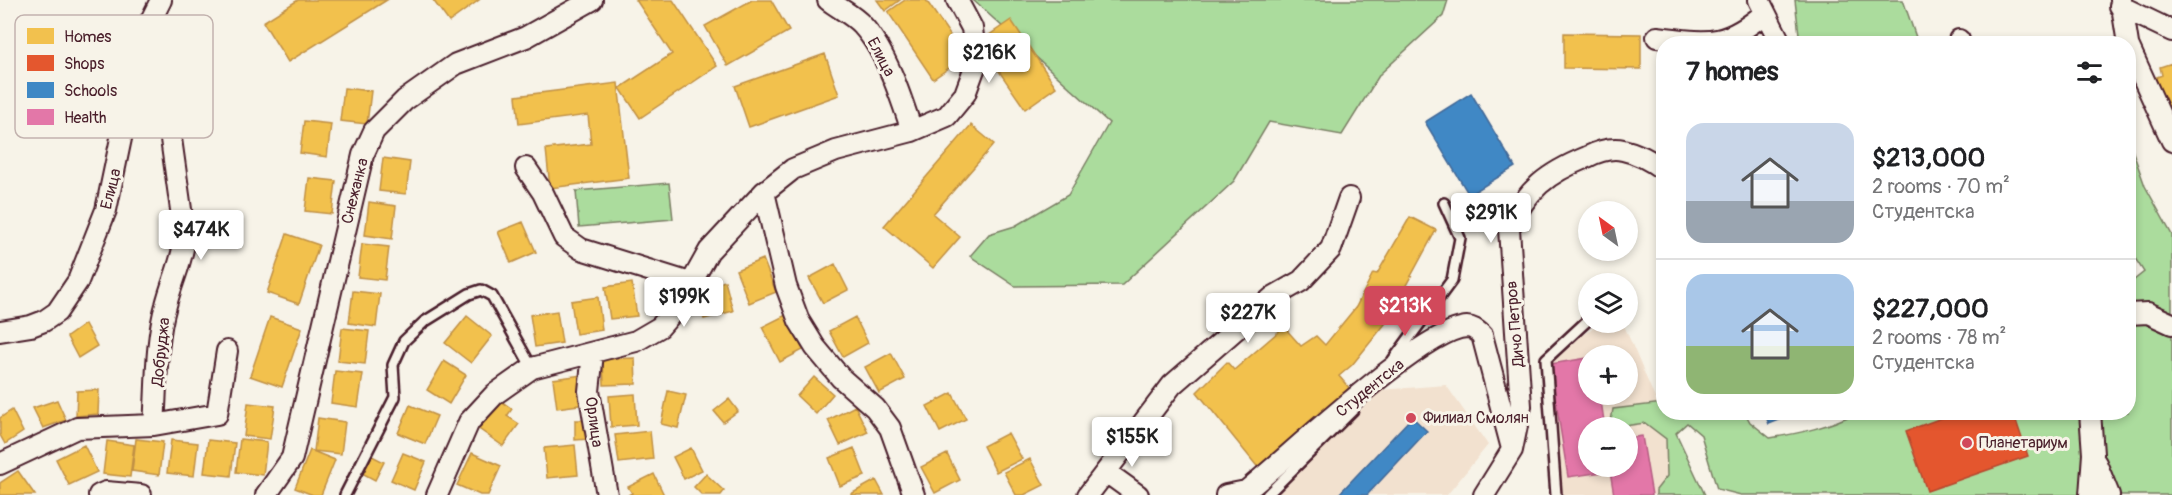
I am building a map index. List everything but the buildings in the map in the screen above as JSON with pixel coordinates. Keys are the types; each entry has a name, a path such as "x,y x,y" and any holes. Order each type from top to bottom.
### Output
{"street":[{"name":"Елица","path":"154,15 161,0"},
{"name":"Снежанка","path":"266,495 292,458 363,155 374,132 405,100 456,64 526,37 592,0"},
{"name":"Елица","path":"828,0 861,24 873,41 898,90 912,131"},
{"path":"437,495 469,422 495,393 532,368 636,341 660,327 679,305 710,251 764,192 793,169 825,156 912,131 947,116 965,94 976,64 972,28 957,0"},
{"path":"2120,3 2172,32"},
{"path":"2120,3 2126,36"},
{"path":"1734,36 1743,32 1762,6 1777,36"},
{"path":"2136,62 2172,141"},
{"name":"Елица","path":"0,331 31,326 44,321 57,312 78,281 106,210 121,138"},
{"name":"Добруджа","path":"154,425 162,326 166,303 183,259 185,238 171,138"},
{"name":"Дичо Петров","path":"1484,495 1512,450 1521,406 1509,229 1516,212 1537,184 1554,171 1598,152 1621,149 1656,164"},
{"path":"526,168 543,193 564,237 581,249 690,283"},
{"path":"764,192 786,286 799,321 814,347 841,378 875,408 890,428 914,495"},
{"path":"1088,495 1172,385 1273,297 1301,281 1331,249 1349,198"},
{"path":"2136,314 2148,313 2172,324"},
{"name":"Студентска","path":"1226,495 1246,491 1383,374 1451,331 1465,327 1473,327 1482,335 1512,450"},
{"path":"0,464 77,428 154,425 217,414 228,351"},
{"name":"Орлица","path":"593,353 589,392 606,493"},
{"path":"2090,495 2093,454 2091,420"},
{"path":"2093,454 2109,495"},
{"path":"1106,472 1138,495"},
{"path":"99,495 106,492 141,495"}],"lane":[{"path":"1267,495 1341,424 1383,374 1452,280 1460,238 1444,203"},
{"path":"345,495 395,398 393,365 396,357 404,341 424,322 469,294 481,290 492,296 532,368"},
{"path":"1556,495 1546,359 1578,329"}],"shaded area":[{"path":"1586,333 1627,333 1632,345 1578,345 1578,405 1638,405 1638,358 1656,400 1656,420 1664,420 1675,445 1676,495 1561,495 1550,360"},
{"name":"Филиал Смолян","path":"1446,385 1488,445 1447,495 1272,495 1381,390"}],"green space":[{"path":"973,0 1448,0 1443,16 1380,74 1342,135 1269,122 1234,181 1122,285 1015,286 970,256 989,234 1015,226 1068,195 1109,123"},
{"path":"1795,0 1903,0 1916,36 1799,36"},
{"path":"2136,161 2145,186 2172,235 2172,495 1741,495 1717,489 1701,435 1687,423 1676,433 1705,495 1656,495 1656,490 1667,476 1666,439 1645,423 1638,424 1638,417 1612,417 1613,409 1656,404 1656,420 1749,420 1770,438 1814,429 1840,420 2136,420 2136,278 2144,272 2136,260"},
{"path":"669,183 673,219 579,227 576,191"}],"place":[{"name":"Филиал Смолян","path":"1411,418"},
{"name":"Планетариум","path":"1967,443"}]}
